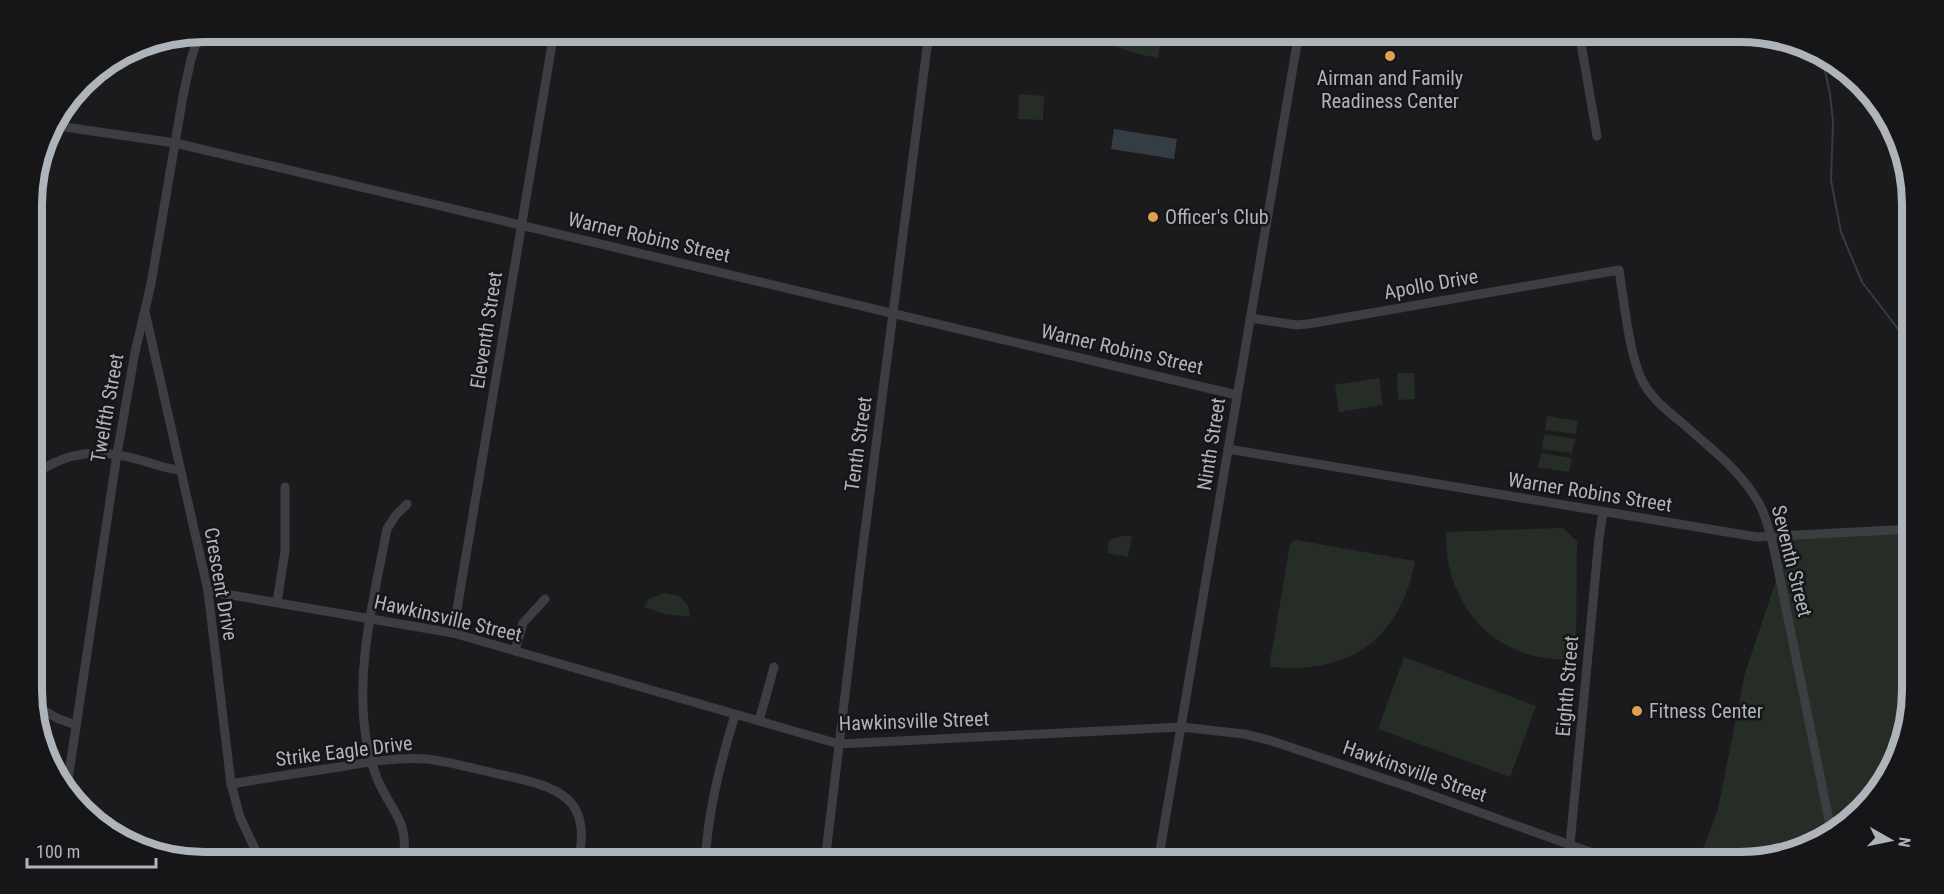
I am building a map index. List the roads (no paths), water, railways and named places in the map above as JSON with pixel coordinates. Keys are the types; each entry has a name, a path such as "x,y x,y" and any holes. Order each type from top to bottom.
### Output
{"street":[{"name":"Twelfth Street","path":"68,778 117,454 151,284 191,59 197,42"},
{"name":"Eleventh Street","path":"453,633 552,42"},
{"name":"Tenth Street","path":"826,852 928,42"},
{"name":"Ninth Street","path":"1160,852 1297,42"},
{"path":"1581,42 1597,136"},
{"name":"Warner Robins Street","path":"62,127 175,143 1237,395"},
{"name":"Apollo Drive","path":"1250,318 1296,325 1308,324 1619,270"},
{"name":"Seventh Street","path":"1619,270 1635,362 1641,379 1650,393 1667,410 1744,480 1761,507 1771,537 1830,825"},
{"name":"Crescent Drive","path":"144,310 208,591 231,784 240,817 256,852"},
{"name":"Warner Robins Street","path":"1228,450 1746,535 1771,537 1902,530"},
{"path":"42,469 68,457 94,452 117,454 164,469 180,470"},
{"path":"277,602 285,551 285,487"},
{"path":"404,852 405,841 402,825 377,779 371,762 362,704 362,673 387,529 396,514 407,504"},
{"name":"Eighth Street","path":"1568,852 1603,512"},
{"name":"Hawkinsville Street","path":"208,591 453,633 839,744 1181,727 1244,734 1269,740 1409,787 1588,852"},
{"path":"516,651 523,623 545,599"},
{"path":"759,721 774,667"},
{"path":"43,710 76,725"},
{"path":"706,852 709,811 719,766 735,715"},
{"name":"Strike Eagle Drive","path":"231,784 371,762 412,759 441,762 544,785 561,793 577,811 581,824 580,852"}],"waterway":[{"path":"1824,66 1833,122 1831,180 1841,232 1862,282 1902,334"}],"place":[{"name":"Airman and Family Readiness Center","path":"1390,56"},
{"name":"Officer's Club","path":"1153,217"},
{"name":"Fitness Center","path":"1637,711"}]}
